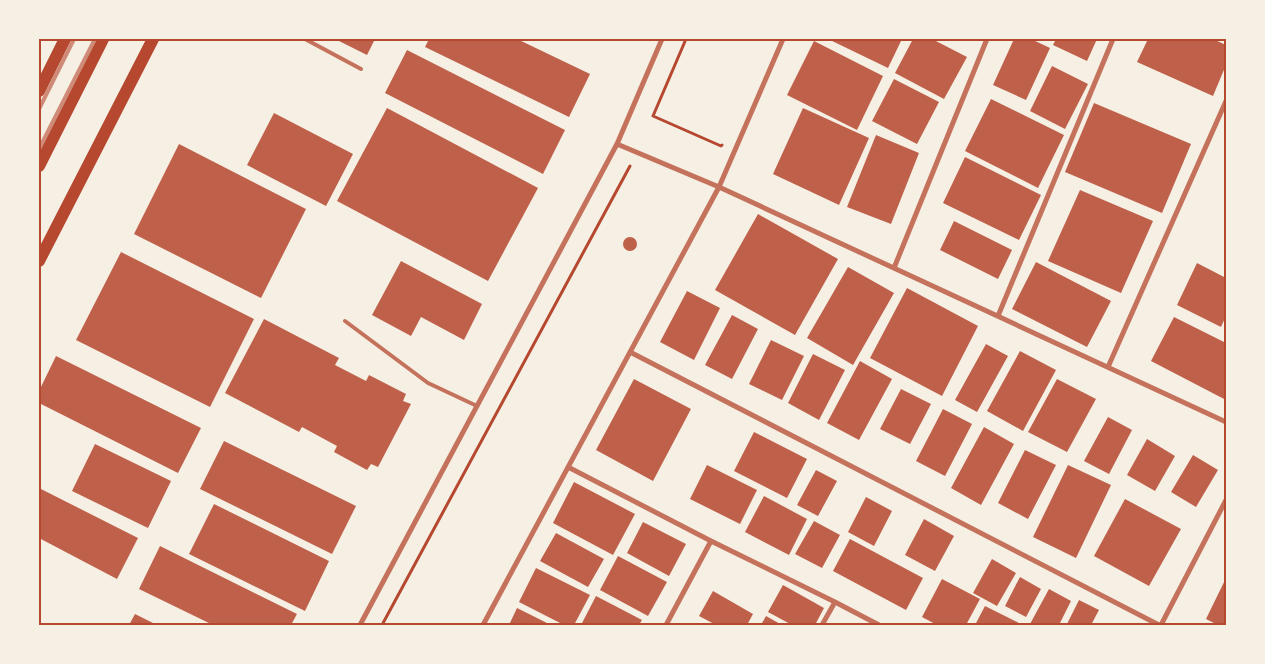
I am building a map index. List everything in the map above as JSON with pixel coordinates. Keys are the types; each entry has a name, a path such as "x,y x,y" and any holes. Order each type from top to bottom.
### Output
{"main road":[{"path":"39,91 65,39"},
{"path":"39,166 103,39"},
{"path":"39,261 153,39"}],"street":[{"path":"360,625 617,144 662,39"},
{"path":"483,625 719,187 783,39"},
{"path":"894,268 987,39"},
{"path":"998,316 1113,39"},
{"path":"1108,367 1226,101"},
{"path":"617,144 719,187 1226,422"},
{"path":"630,352 1160,625 1226,500"},
{"path":"568,467 879,625"},
{"path":"666,625 711,541"},
{"path":"822,625 835,602"}],"lane":[{"path":"305,39 361,69"},
{"path":"345,321 428,383 477,406"}],"path":[{"path":"686,39 653,116 721,146 725,137"},
{"path":"382,625 630,166"}],"building":[{"path":"335,39 375,39 367,55"},
{"path":"429,39 517,39 590,74 569,117 425,47"},
{"path":"828,39 902,39 888,68"},
{"path":"913,39 932,39 967,57 944,99 895,73"},
{"path":"1014,39 1031,39 1050,48 1026,100 993,85"},
{"path":"1056,39 1097,39 1087,61 1053,45"},
{"path":"1148,39 1213,39 1226,45 1226,65 1213,96 1137,62"},
{"path":"814,41 883,76 857,130 787,95"},
{"path":"407,50 565,130 543,174 385,93"},
{"path":"1052,66 1088,84 1065,129 1030,111"},
{"path":"894,79 939,102 917,144 872,121"},
{"path":"991,99 1064,135 1038,188 965,151"},
{"path":"1094,103 1191,144 1162,213 1065,172"},
{"path":"387,108 538,188 488,281 337,201"},
{"path":"803,108 869,138 839,205 773,174"},
{"path":"274,113 353,154 326,206 247,165"},
{"path":"876,135 919,153 891,224 847,207"},
{"path":"179,144 306,209 261,298 134,234"},
{"path":"965,157 1041,195 1019,240 943,203"},
{"path":"1080,190 1153,221 1121,293 1048,261"},
{"path":"758,214 838,259 795,335 715,290"},
{"path":"954,221 1012,250 998,279 940,250"},
{"path":"630,237 635,239 637,244 635,249 630,251 625,249 623,244 625,239"},
{"path":"121,252 254,319 210,407 76,340"},
{"path":"401,261 482,304 464,340 421,317 411,336 372,315"},
{"path":"1036,262 1111,301 1087,347 1012,309"},
{"path":"1197,263 1226,278 1226,316 1221,327 1177,305"},
{"path":"848,267 894,293 853,365 807,338"},
{"path":"907,288 978,326 942,396 870,358"},
{"path":"687,291 720,308 694,360 660,342"},
{"path":"732,315 758,329 732,379 705,365"},
{"path":"1174,317 1226,343 1226,400 1151,361"},
{"path":"264,319 339,358 335,365 366,381 369,375 406,394 403,401 411,404 378,467 371,464 367,470 334,452 337,446 302,427 299,432 225,393"},
{"path":"771,340 804,356 782,400 749,384"},
{"path":"986,344 1008,356 977,412 955,400"},
{"path":"1020,351 1056,370 1023,431 987,411"},
{"path":"813,354 845,370 819,420 788,403"},
{"path":"56,356 201,428 178,473 39,403 39,391"},
{"path":"860,361 892,379 859,440 827,423"},
{"path":"634,379 691,409 653,481 596,450"},
{"path":"1057,379 1096,399 1067,452 1028,432"},
{"path":"901,389 931,404 910,444 880,429"},
{"path":"943,409 972,424 945,476 916,461"},
{"path":"1108,417 1132,430 1109,474 1084,461"},
{"path":"984,427 1014,444 981,505 951,488"},
{"path":"754,432 807,459 787,498 734,471"},
{"path":"1147,439 1175,456 1155,491 1127,475"},
{"path":"224,441 356,506 332,554 200,489"},
{"path":"95,444 171,481 148,528 72,491"},
{"path":"1025,450 1056,465 1028,519 998,503"},
{"path":"1193,455 1218,470 1196,507 1171,492"},
{"path":"707,465 757,490 740,524 690,499"},
{"path":"1068,465 1111,485 1076,558 1033,537"},
{"path":"816,470 837,481 818,516 797,505"},
{"path":"574,482 635,514 613,555 553,523"},
{"path":"39,488 138,538 117,579 39,538"},
{"path":"764,496 807,519 789,555 745,532"},
{"path":"866,497 892,511 874,546 848,532"},
{"path":"1125,499 1181,529 1149,586 1094,556"},
{"path":"214,504 329,561 305,611 189,554"},
{"path":"924,519 954,536 935,571 905,555"},
{"path":"814,521 840,535 822,568 795,554"},
{"path":"643,522 686,544 669,576 627,553"},
{"path":"556,533 604,559 588,587 540,561"},
{"path":"850,539 923,578 906,610 833,571"},
{"path":"160,546 297,614 291,625 213,625 139,589"},
{"path":"618,556 667,582 648,616 600,590"},
{"path":"992,559 1016,573 997,606 973,593"},
{"path":"536,568 590,595 574,625 564,625 519,602"},
{"path":"1020,577 1041,589 1026,617 1005,606"},
{"path":"1226,578 1226,625 1218,625 1206,619"},
{"path":"942,579 980,599 966,625 937,625 922,617"},
{"path":"783,585 824,608 815,625 792,625 768,612"},
{"path":"1049,589 1071,601 1059,625 1030,624"},
{"path":"713,591 753,614 747,625 716,625 699,616"},
{"path":"596,596 642,620 639,625 581,625"},
{"path":"1079,600 1099,610 1091,625 1067,624"},
{"path":"985,606 1023,625 975,625"},
{"path":"517,608 551,625 509,625"},
{"path":"135,614 157,625 129,625"},
{"path":"766,616 782,625 761,625"}],"railway":[{"path":"39,109 74,39"},
{"path":"39,149 95,39"}]}
